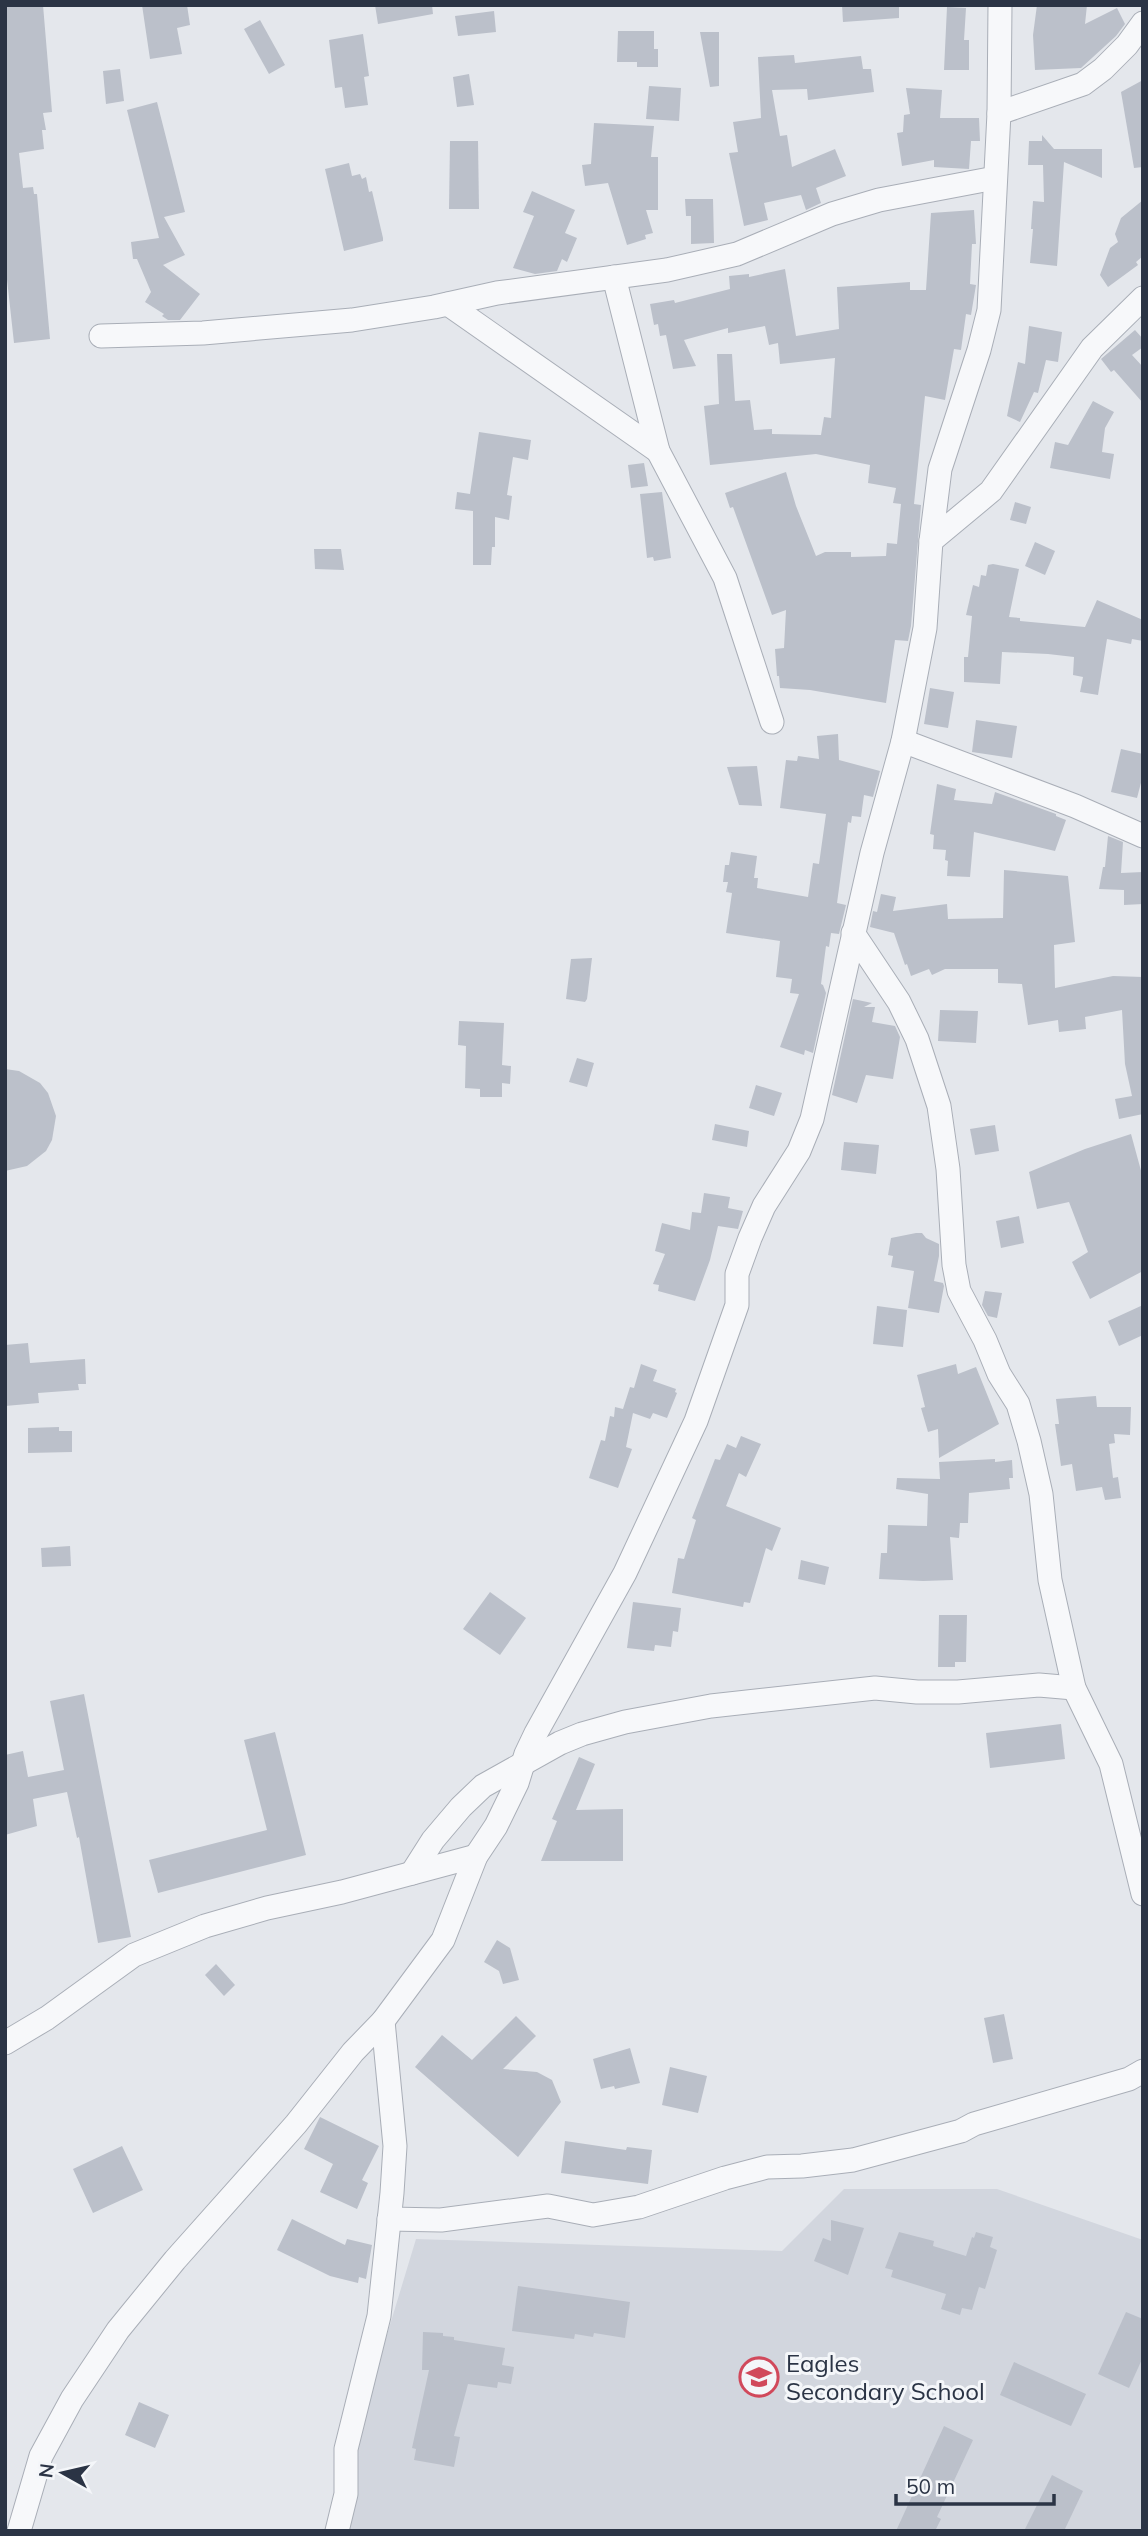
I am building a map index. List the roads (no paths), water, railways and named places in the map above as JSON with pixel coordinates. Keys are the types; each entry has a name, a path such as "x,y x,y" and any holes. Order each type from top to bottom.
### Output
{"street":[{"path":"19,2531 41,2456 72,2399 118,2330 175,2260 296,2124 353,2052 383,2021 443,1940 476,1856 496,1826 517,1783 536,1733 625,1573 696,1421 737,1305 737,1275 750,1238 764,1206 799,1151 812,1119 872,853 903,740 925,628 931,541 940,469 979,350 989,310 999,113 1000,5"},
{"path":"999,113 1083,84 1128,45 1143,23"},
{"path":"101,336 203,333 352,320 497,293 667,270 737,254 832,214 879,200 995,178"},
{"path":"614,277 657,451 724,578 772,722"},
{"path":"931,541 990,491 1092,348 1141,303"},
{"path":"448,304 657,451"},
{"path":"903,740 1075,806 1143,836"},
{"path":"853,933 899,1003 916,1040 939,1106 948,1169 954,1265 959,1290 999,1374 1018,1404 1041,1494 1050,1580 1074,1688 1111,1764 1143,1894"},
{"path":"412,1873 433,1840 483,1786 560,1743 625,1722 745,1702 875,1688 958,1692 1039,1685 1074,1688"},
{"path":"5,2043 47,2018 134,1955 205,1927 255,1912 476,1856"},
{"path":"337,2531 346,2494 346,2449 379,2316 389,2219 395,2146 383,2021"},
{"path":"389,2219 441,2220 548,2206 593,2215 639,2207 767,2167 853,2160 1129,2079 1143,2071"}],"place":[{"name":"Eagles Secondary School","path":"759,2377"}]}
